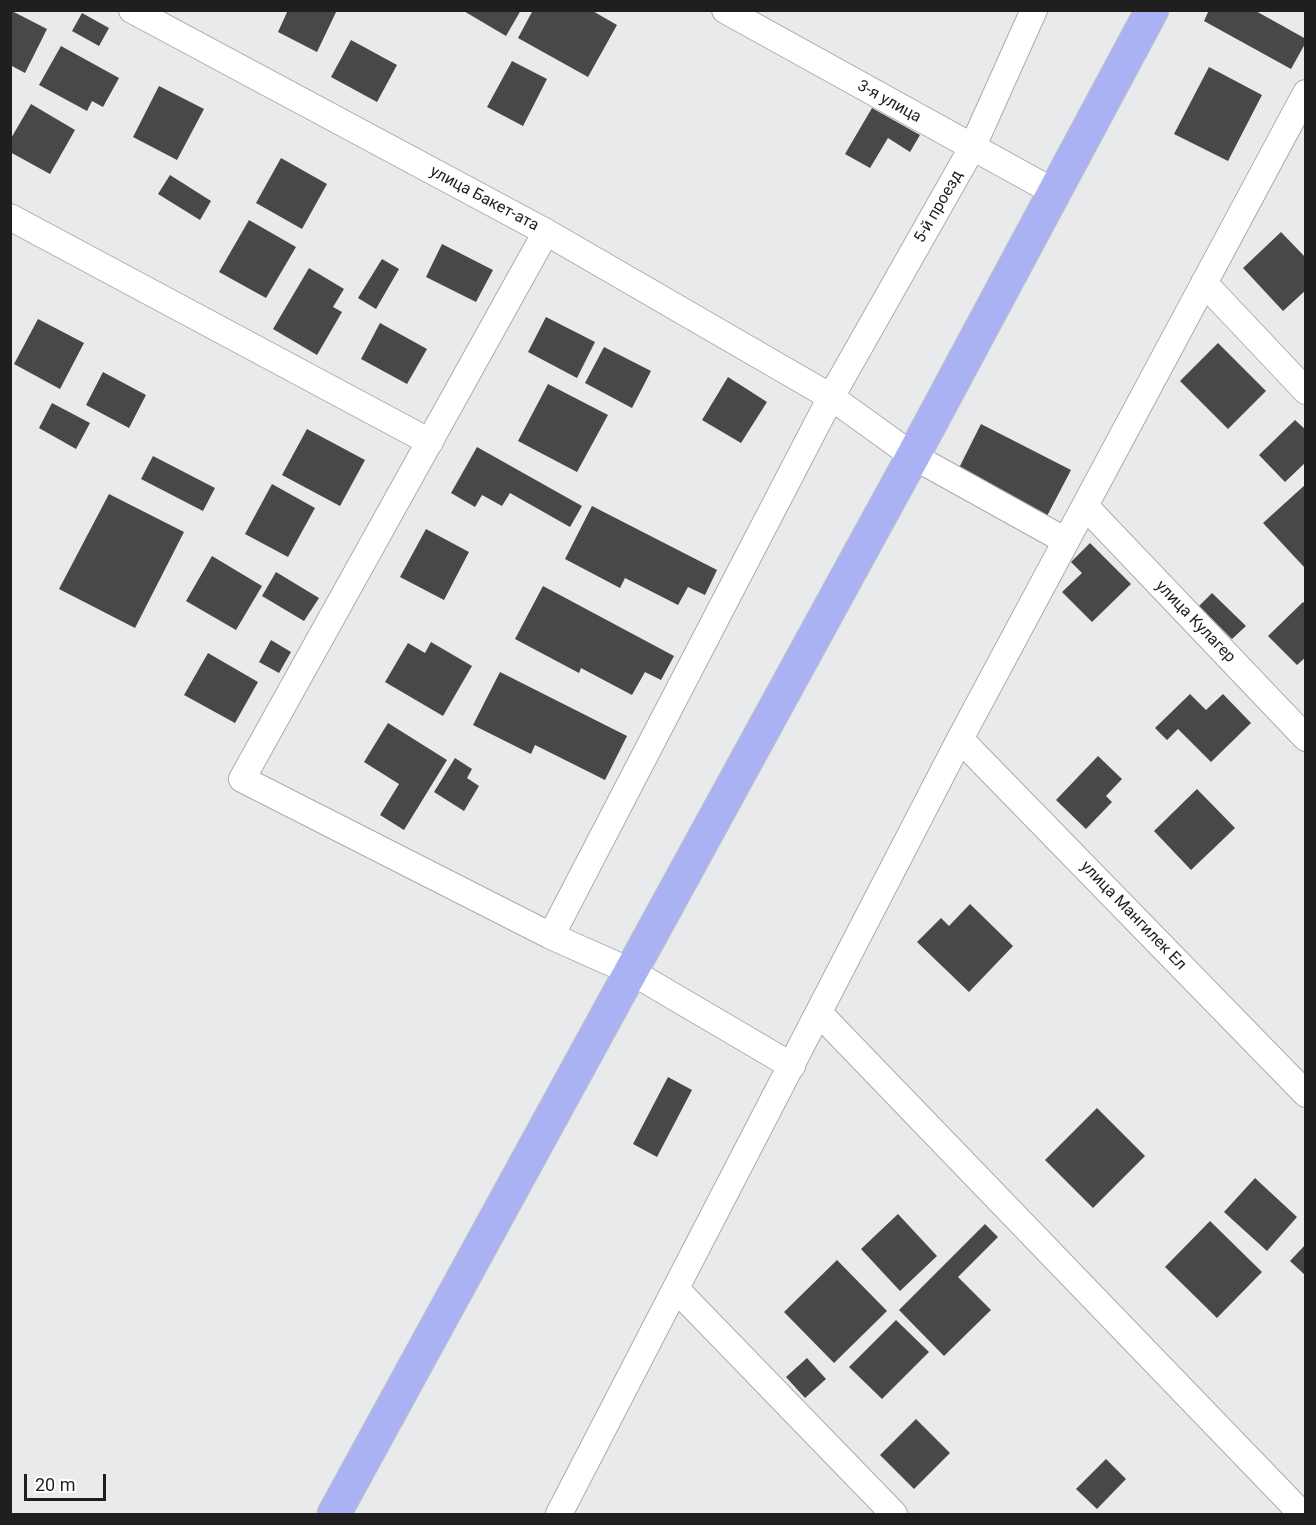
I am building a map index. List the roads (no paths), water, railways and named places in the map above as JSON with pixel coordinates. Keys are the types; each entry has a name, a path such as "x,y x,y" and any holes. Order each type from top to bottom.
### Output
{"main road":[{"path":"334,1515 913,456 1152,10"}],"street":[{"name":"улица Бакет-ата","path":"132,10 546,232 831,397 913,456 1066,541"},
{"name":"3-я улица","path":"725,10 1054,192"},
{"name":"5-й проезд","path":"551,936 831,397 972,148 1034,10"},
{"path":"559,1515 960,739 1305,93"},
{"path":"10,218 430,442"},
{"path":"546,232 242,779 551,936 632,972 792,1066"},
{"path":"1204,283 1305,390"},
{"name":"улица Кулагер","path":"1085,506 1305,738"},
{"name":"улица Мангилек Ел","path":"960,739 1305,1094"},
{"path":"819,1013 1302,1515"},
{"path":"676,1289 894,1515"}]}
